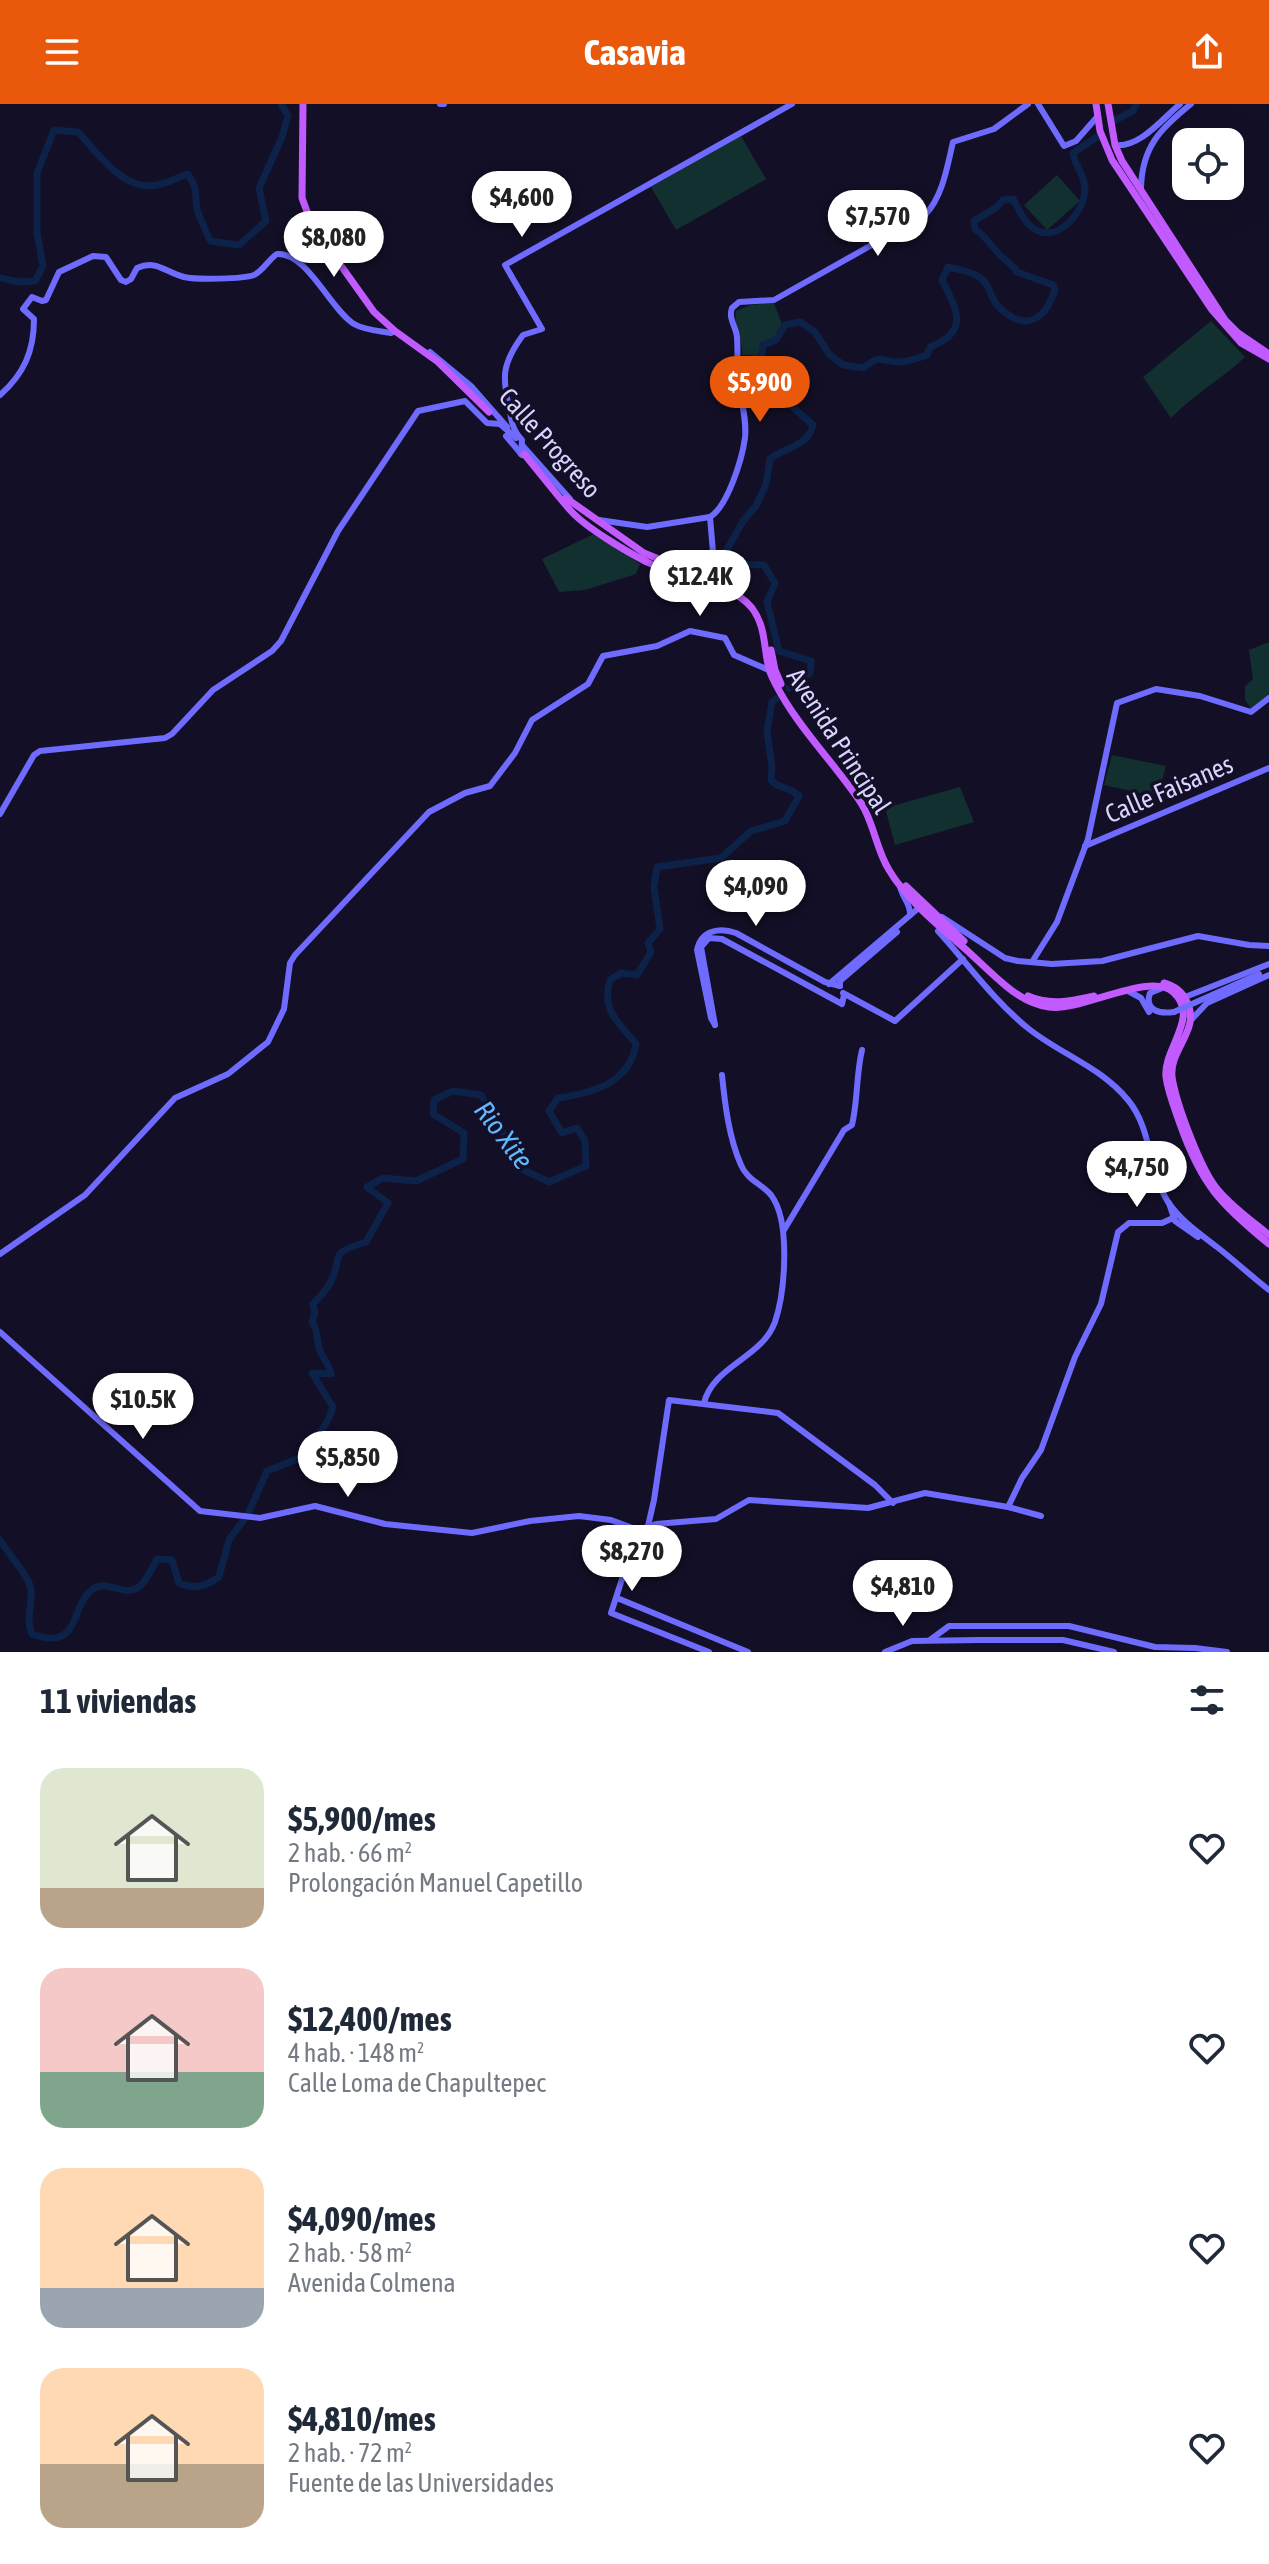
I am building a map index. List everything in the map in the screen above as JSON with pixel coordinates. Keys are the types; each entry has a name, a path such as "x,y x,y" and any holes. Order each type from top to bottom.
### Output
{"main road":[{"path":"305,104 304,208 312,225 377,310 462,380 491,412"},
{"path":"1096,104 1097,117 1112,160 1212,310 1241,343 1269,356"},
{"path":"1108,104 1115,145 1141,192 1225,320 1269,356"},
{"path":"346,271 374,312 429,354"},
{"path":"520,448 573,508"},
{"name":"Calle Progreso","path":"573,508 657,560 744,594 760,611 768,632 772,670"},
{"name":"Calle Progreso","path":"573,508 645,561 741,598 760,622 772,670"},
{"name":"Avenida Principal","path":"772,670 799,722 860,802 870,820 881,855 900,885 925,908"},
{"name":"Avenida Principal","path":"772,670 798,712 867,805 894,872 925,908"},
{"path":"925,908 1007,987 1037,1005 1061,1008 1154,986 1172,991 1183,1009 1184,1020 1168,1057 1166,1075 1168,1090 1191,1156 1212,1190 1269,1244"},
{"path":"925,908 1008,983 1034,998 1068,1002 1153,982 1175,987 1185,997 1191,1020 1172,1067 1176,1093 1207,1175 1219,1192 1267,1233"}],"street":[{"path":"520,448 522,440 512,427 503,379 520,338 527,332 542,329 505,265 792,104"},
{"path":"726,585 714,564 712,516 730,486 745,436 738,379 737,334 730,315 732,308 739,302 774,300 925,215 933,205 948,169 953,142 989,132 1028,104"},
{"path":"1038,104 1064,146 1076,141 1097,117"},
{"path":"1115,145 1126,146 1136,142 1180,104"},
{"path":"1141,192 1143,161 1147,151 1159,134 1191,104"},
{"path":"0,395 17,378 30,356 34,319 23,309 32,297 44,301 59,272 93,256 108,258 121,280 126,282 139,266 160,265 181,277 216,280 253,275 277,254 286,254 304,267 350,321 361,327 391,333 395,331"},
{"path":"429,354 520,448"},
{"path":"0,814 34,755 40,751 169,737 213,690 272,651 288,630 338,531 418,411 465,401 487,423 494,422"},
{"path":"491,412 494,422"},
{"name":"Calle Progreso","path":"491,412 520,448"},
{"path":"591,518 635,527 712,516"},
{"path":"0,1254 85,1195 175,1098 228,1074 268,1042 284,1009 290,963 295,955 429,812 465,793 490,786 515,753 532,720 588,684 603,656 657,646 690,631 725,638 734,655 772,670"},
{"path":"1032,962 1057,922 1085,846 1117,703 1156,689 1200,696 1251,712 1269,698"},
{"name":"Calle Faisanes","path":"1085,846 1269,768"},
{"path":"900,885 910,916"},
{"path":"829,984 910,916 925,908"},
{"path":"925,908 1005,958 1032,962 1080,964 1102,961 1198,936 1269,946"},
{"path":"840,986 829,984 729,931 711,932 698,942 706,995 715,1025 701,947 706,940 712,937 722,939 842,1004 844,995 840,981 925,908"},
{"path":"953,938 938,931 984,986 1027,1028 1101,1073 1128,1100 1141,1121 1154,1174 1173,1218 1185,1230 1208,1240"},
{"path":"844,995 895,1021 963,959"},
{"path":"1185,997 1269,970"},
{"path":"1128,991 1141,998 1147,1009 1163,1017 1269,970"},
{"path":"1191,1020 1207,1003 1269,970"},
{"path":"1172,991 1159,989 1150,993 1148,1001 1151,1008 1160,1013 1174,1012"},
{"path":"1200,992 1199,1001 1207,1003"},
{"path":"784,1230 844,1130 852,1125 857,1106 856,1079 862,1050"},
{"path":"704,1403 709,1388 760,1344 775,1320 782,1277 784,1230 772,1196 746,1175 740,1164 728,1117 722,1075"},
{"path":"1169,1203 1189,1226 1269,1290"},
{"path":"1008,1507 1022,1478 1041,1450 1075,1357 1101,1304 1118,1232 1129,1223 1162,1223 1173,1218"},
{"path":"0,1332 197,1510 252,1518 315,1506 385,1524 472,1533 530,1521 579,1516 616,1521 638,1530 648,1526 716,1519 745,1501 754,1499 862,1508 925,1493 1008,1507 1041,1516"},
{"path":"648,1526 669,1400 778,1413 870,1481 893,1503"},
{"path":"638,1530 611,1613 709,1652"},
{"path":"617,1598 748,1652"},
{"path":"640,1625 646,1611"},
{"path":"1044,1625 1048,1634 1045,1640"},
{"path":"930,1640 949,1626 1069,1626 1155,1647 1227,1652"},
{"path":"1059,1640 1069,1626"},
{"path":"885,1652 912,1641 930,1640 1059,1640 1114,1652"},
{"path":"720,1652 724,1642"}],"green space":[{"path":"741,136 766,179 676,230 651,187"},
{"path":"1057,175 1080,201 1047,230 1024,205"},
{"path":"774,303 783,327 775,338 762,345 760,356 742,355 736,311 751,305"},
{"path":"1211,321 1245,357 1171,418 1143,377"},
{"path":"596,533 640,564 636,574 585,590 559,592 542,559"},
{"path":"1269,642 1269,696 1252,711 1245,699 1245,686 1253,679 1249,650"},
{"path":"1112,755 1166,766 1158,797 1104,785"},
{"path":"960,787 974,822 895,845 885,808"}],"waterway":[{"path":"0,278 35,281 43,266 37,232 37,173 54,130 78,132 103,160 134,183 158,185 188,174 195,187 197,210 210,241 239,245 266,221 259,188 288,116 281,104"},
{"name":"Rio Xite","path":"1113,121 1133,111 1136,104"},
{"name":"Rio Xite","path":"789,688 810,673 811,661 779,651 767,602 775,583 764,565 730,564 724,558 743,521 756,506 766,484 770,459 801,442 813,425 780,396 770,370 761,362 763,345 776,340 785,325 800,322 815,332 829,354 843,365 864,368 878,359 901,362 927,355 930,347 951,335 957,320 942,280 948,267 980,278 997,305 1009,316 1026,321 1034,319 1046,308 1055,289 1053,285 1017,272 975,229 974,221 1003,200 1013,199 1024,218 1036,230 1049,233 1065,226 1077,213 1085,189 1073,153 1097,137"},
{"name":"Rio Xite","path":"0,1540 31,1589 29,1623 32,1634 48,1638 67,1632 93,1589 99,1586 134,1589 145,1580 157,1559 172,1560 179,1583 184,1585 200,1586 219,1577 229,1540 248,1514 267,1471 302,1457 311,1450 305,1446 322,1429 333,1407 312,1373 331,1374 320,1351 312,1322 315,1313 313,1304 330,1283 338,1257 345,1250 366,1242 388,1203 367,1187 383,1178 416,1181 463,1159 464,1133 433,1114 434,1100 453,1091 481,1095 524,1170 549,1182 586,1166 585,1141 577,1128 562,1133 549,1111 558,1098 608,1084 618,1077 632,1057 636,1044 613,1015 608,991 610,980 621,973 637,975 651,952 648,943 660,929 654,887 657,867 721,858 751,831 785,821 799,796 771,780 767,731 772,702 776,699"}]}
